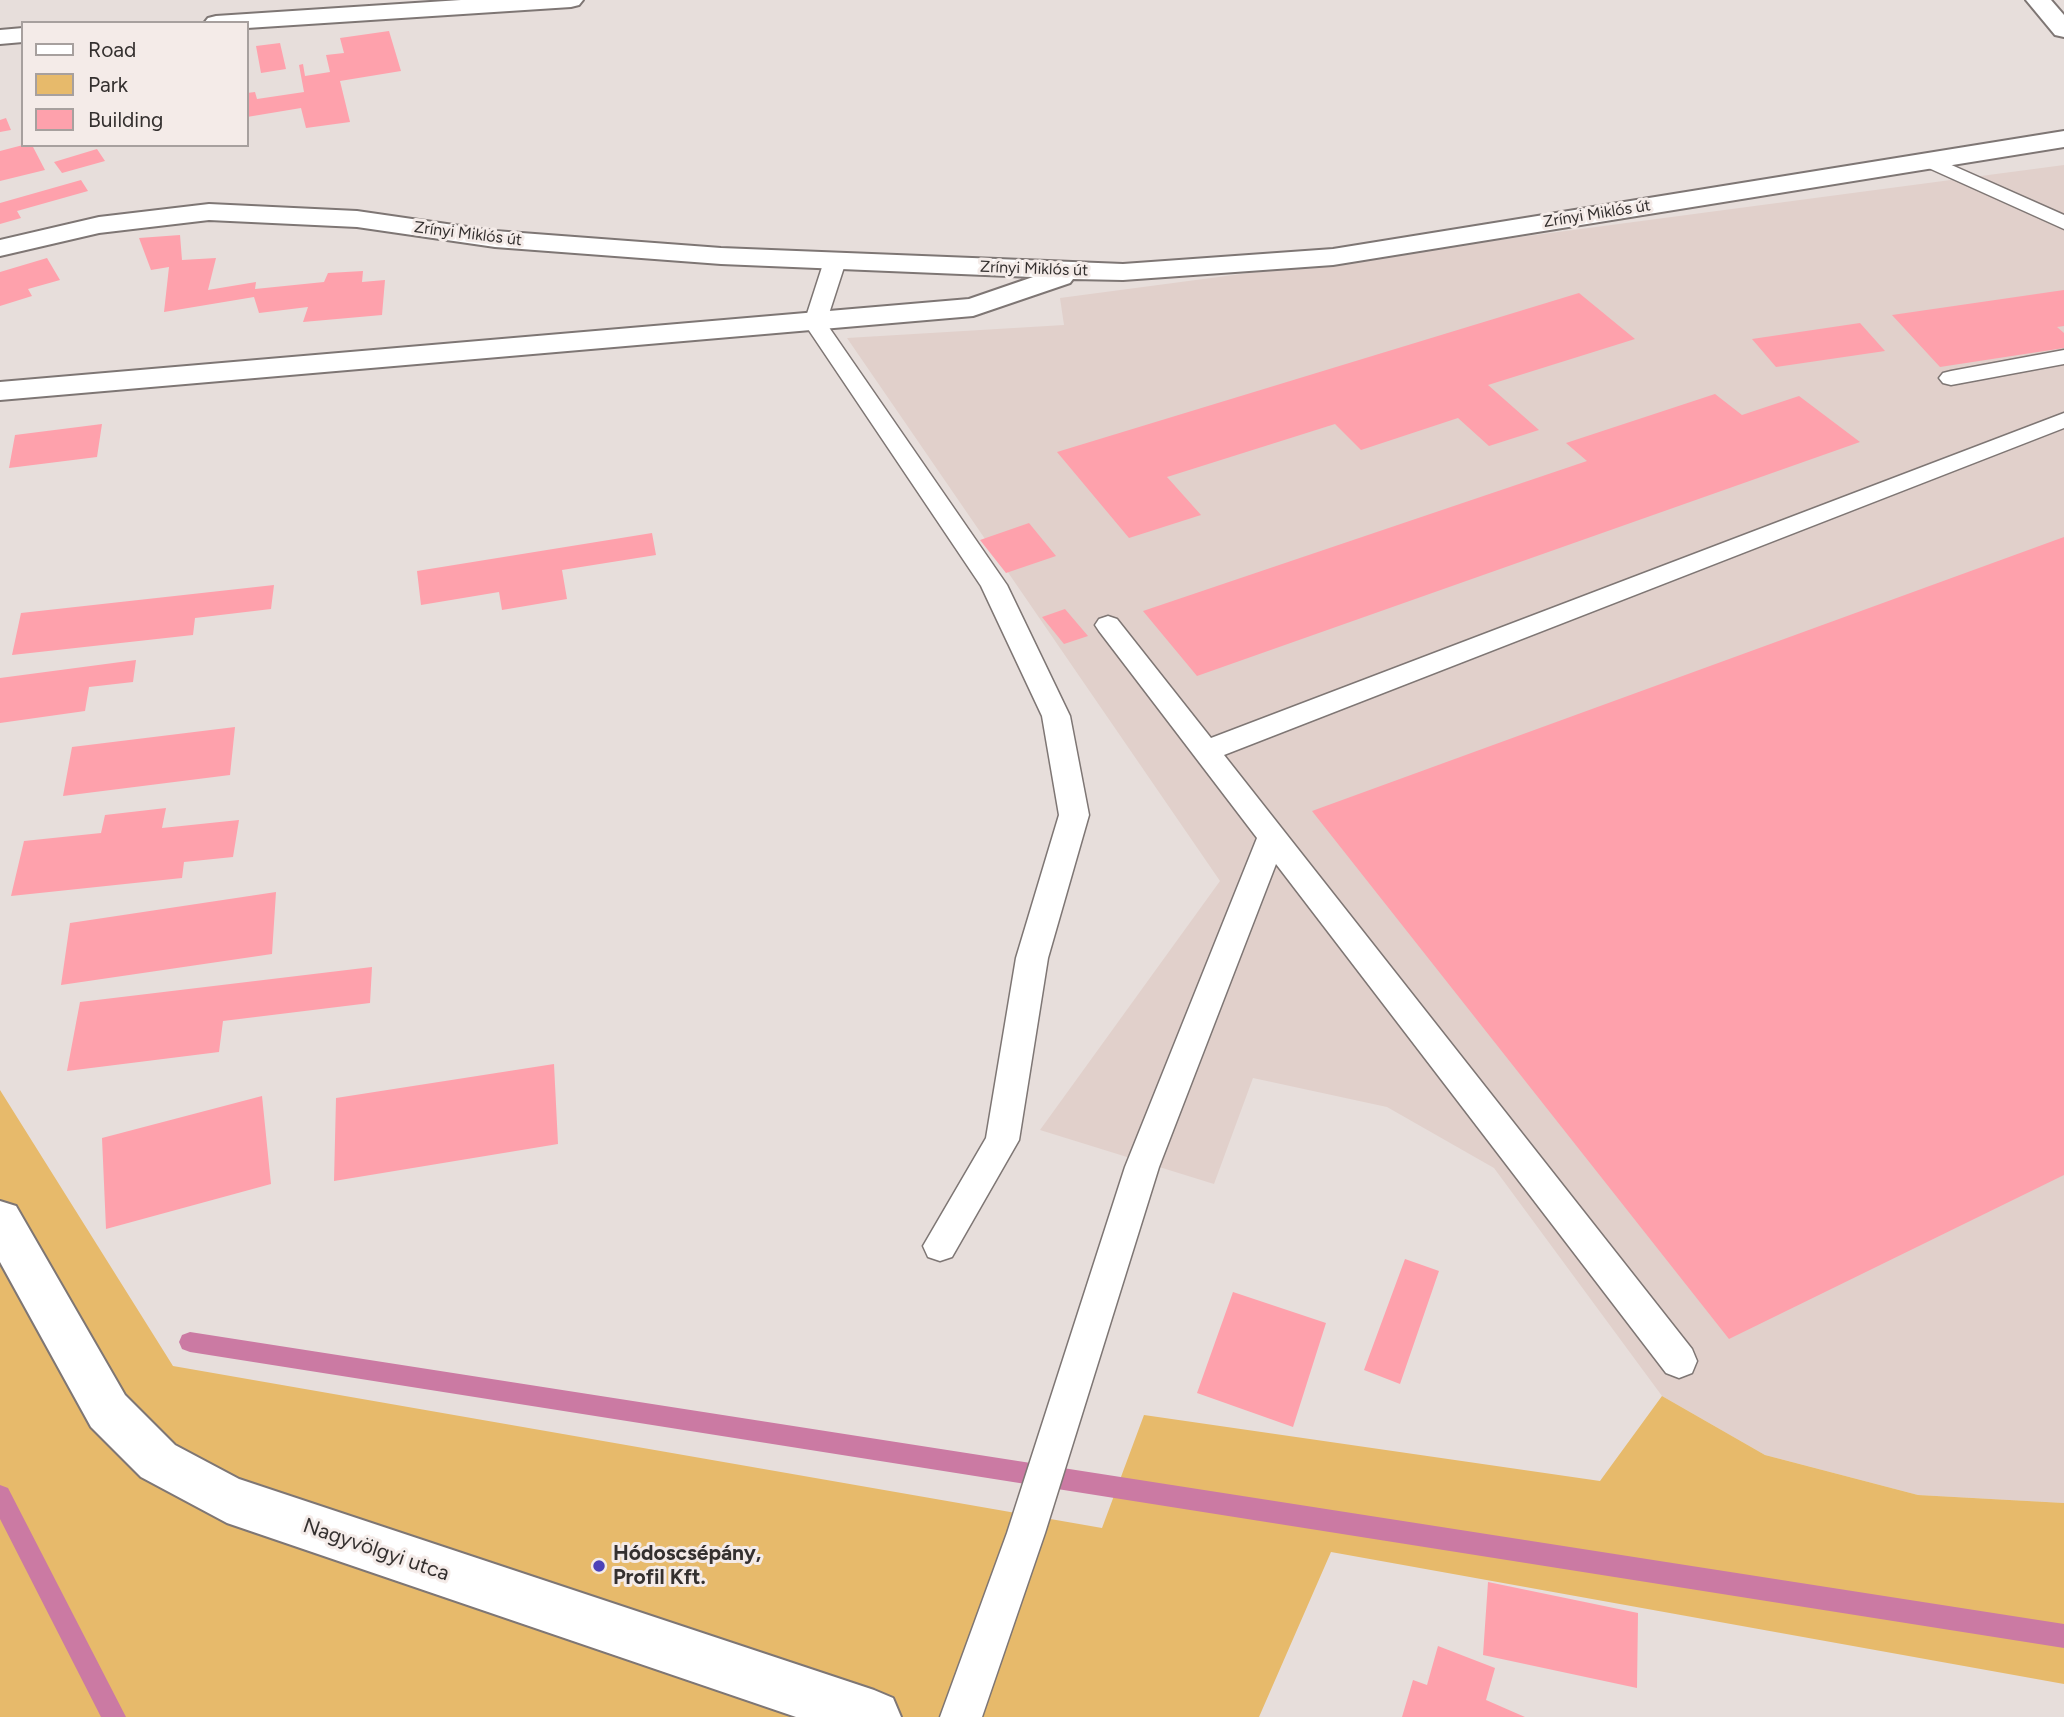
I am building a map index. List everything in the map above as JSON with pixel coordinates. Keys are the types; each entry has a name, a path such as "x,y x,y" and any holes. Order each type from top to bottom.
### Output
{"street":[{"path":"247,21 571,0"},
{"path":"2038,0 2064,30"},
{"path":"0,37 21,35"},
{"name":"Zrínyi Miklós út","path":"0,248 99,225 209,212 357,219 508,240 721,256 1123,272 1333,257 2064,139"},
{"path":"0,391 815,323 974,307 1080,270"},
{"name":"Nagyvölgyi utca","path":"0,1220 108,1410 158,1461 226,1499 874,1717"}],"lane":[{"path":"1929,161 2064,223"},
{"path":"835,261 815,323 994,585 1056,716 1074,815 1032,958 1002,1140 940,1246"},
{"path":"1951,377 2064,357"},
{"path":"1205,751 2064,420"},
{"path":"1108,625 1679,1361"},
{"path":"961,1717 1026,1532 1142,1167 1272,837"}],"shaded area":[{"path":"2064,165 2064,1503 1918,1495 1765,1455 1662,1396 1494,1168 1387,1107 1253,1078 1214,1184 1040,1130 1220,881 847,338 1064,325 1060,298"}],"green space":[{"path":"0,1090 173,1366 1102,1528 1144,1415 1600,1481 1662,1396 1765,1455 1918,1495 2064,1503 2064,1684 1331,1552 1259,1717 0,1717"}],"building":[{"path":"389,31 401,71 340,81 350,122 306,128 301,108 248,117 248,93 255,92 257,99 304,92 299,65 303,64 305,76 330,72 326,55 344,53 340,38"},
{"path":"280,43 286,69 261,73 256,46"},
{"path":"6,118 11,130 0,132 0,120"},
{"path":"21,146 33,147 45,170 0,181 0,151"},
{"path":"97,149 105,161 62,173 54,162"},
{"path":"81,180 88,191 17,211 21,218 0,224 0,203"},
{"path":"180,235 182,260 216,258 208,290 256,282 255,289 324,282 328,273 363,271 362,282 385,280 382,315 303,322 308,307 259,313 254,297 164,312 169,267 151,270 139,238"},
{"path":"47,258 60,280 28,289 32,296 0,306 0,272"},
{"path":"2064,290 2064,326 2057,327 2064,333 2064,348 1940,367 1892,315"},
{"path":"1579,293 1635,339 1488,385 1539,430 1489,446 1458,418 1361,450 1335,424 1167,477 1201,515 1129,538 1057,452"},
{"path":"1860,323 1885,351 1776,367 1752,339"},
{"path":"1715,394 1742,415 1799,396 1860,442 1197,676 1143,611 1587,461 1566,443"},
{"path":"102,424 97,457 9,468 15,435"},
{"path":"1029,523 1056,556 1006,573 980,540"},
{"path":"652,533 656,555 562,570 567,599 502,610 499,592 421,605 417,571"},
{"path":"2064,537 2064,1175 1729,1339 1312,811"},
{"path":"274,585 271,609 195,618 193,635 12,655 21,613"},
{"path":"1065,609 1088,636 1064,644 1042,617"},
{"path":"136,660 133,682 89,687 85,711 0,723 0,678"},
{"path":"235,727 230,775 63,796 72,747"},
{"path":"166,808 162,828 239,820 233,857 184,862 182,878 11,896 24,841 101,833 105,815"},
{"path":"276,892 272,954 61,985 70,923"},
{"path":"372,967 370,1003 223,1021 219,1052 67,1071 80,1002"},
{"path":"554,1064 558,1144 334,1181 336,1098"},
{"path":"262,1096 271,1184 106,1229 102,1138"},
{"path":"1405,1259 1439,1271 1400,1384 1364,1370"},
{"path":"1233,1292 1326,1323 1293,1427 1197,1393"},
{"path":"1488,1582 1638,1613 1637,1688 1483,1655"},
{"path":"1438,1646 1495,1668 1486,1700 1525,1717 1402,1717 1413,1680 1427,1685"}],"waterway":[{"path":"190,1342 2064,1636"},
{"path":"0,1496 114,1717"}],"place":[{"name":"Hódoscsépány, Profil Kft.","path":"599,1566"}]}
